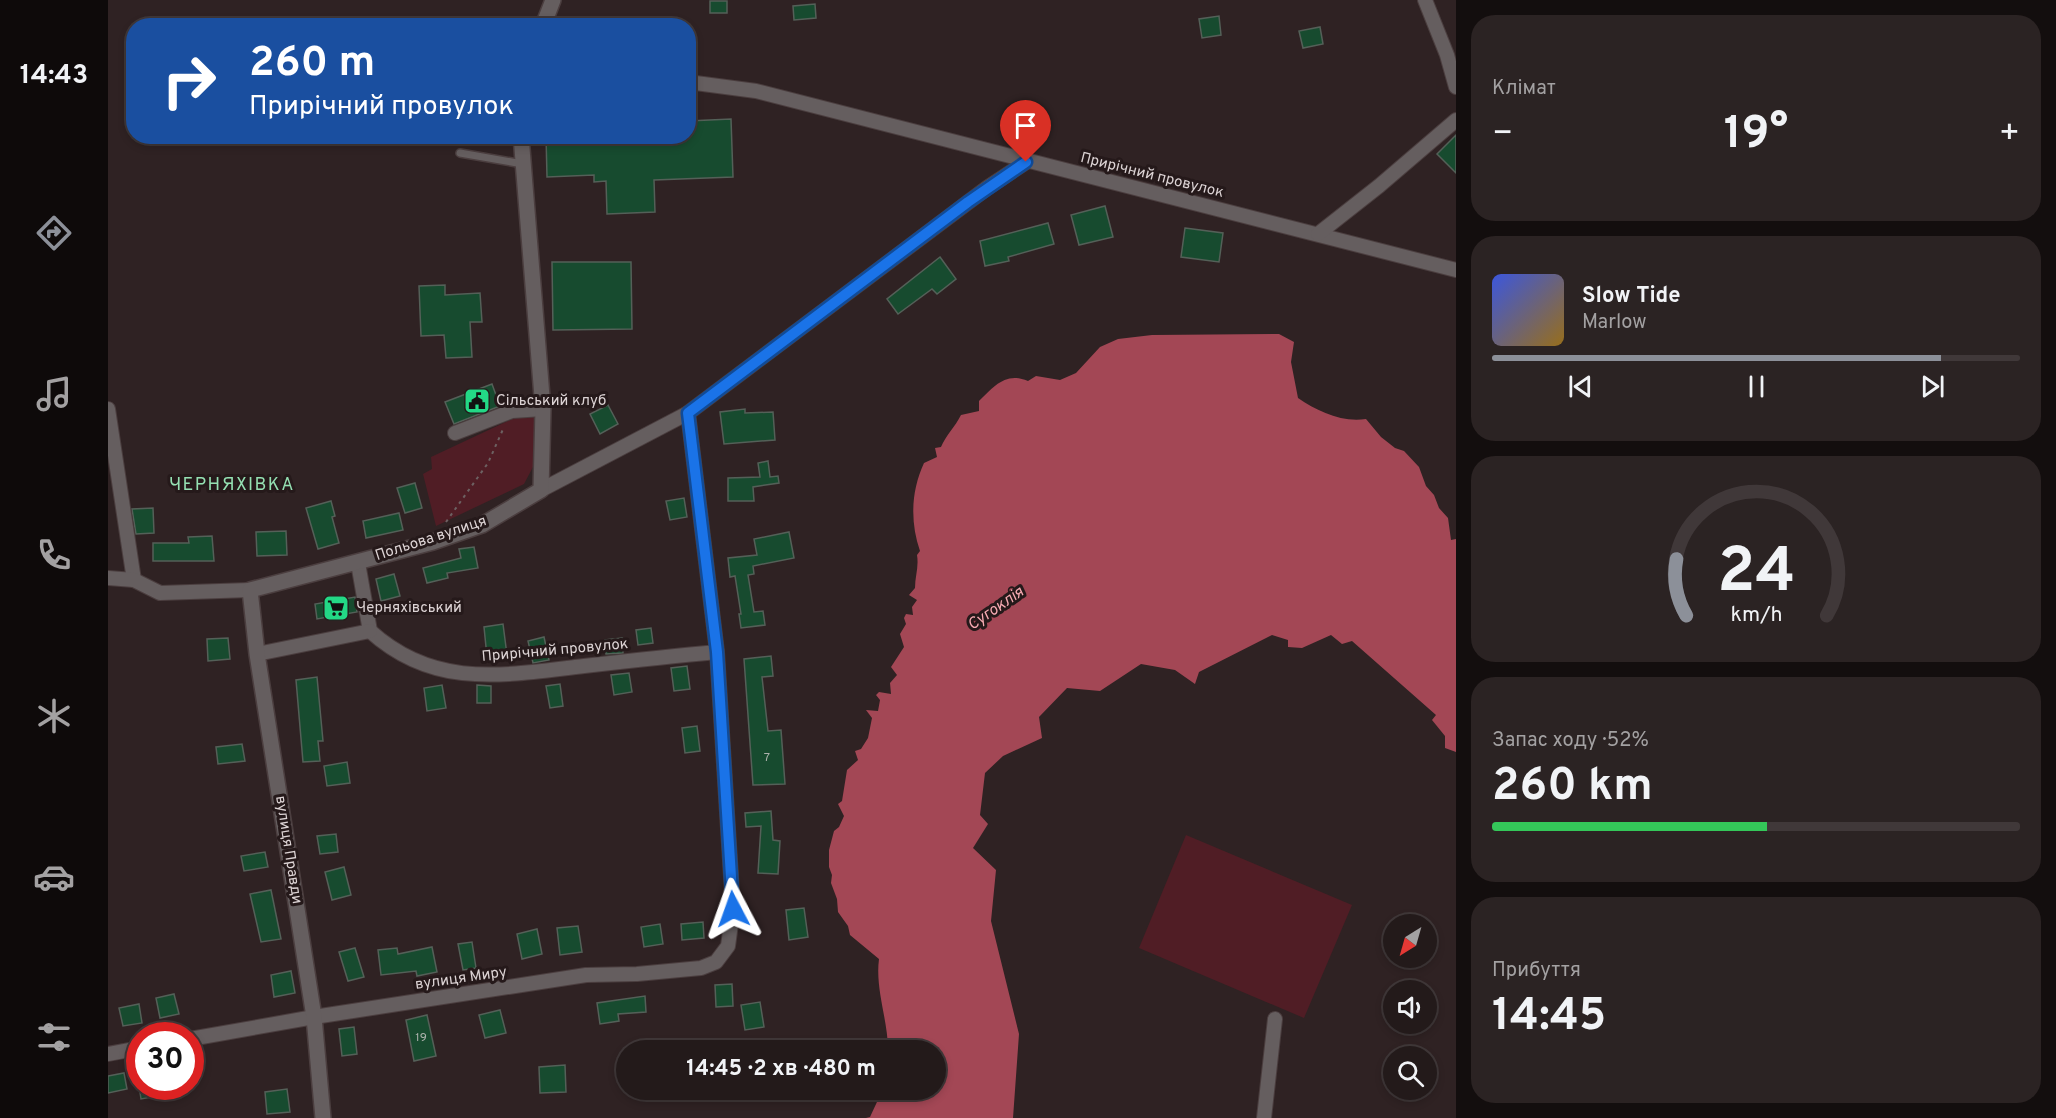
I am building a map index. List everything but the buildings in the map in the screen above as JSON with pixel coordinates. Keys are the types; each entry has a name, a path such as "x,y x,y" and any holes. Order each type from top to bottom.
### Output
{"street":[{"path":"546,18 552,0"},
{"path":"1425,0 1447,55 1456,87"},
{"name":"Прирічний провулок","path":"696,83 756,91 1026,162 1456,270"},
{"path":"1318,234 1379,186 1456,120"},
{"path":"522,144 543,409 541,490 688,413 978,195 1026,162"},
{"path":"108,409 134,580"},
{"path":"455,433 512,411 543,409"},
{"path":"688,413 717,652"},
{"name":"Польова вулиця","path":"108,578 134,580 160,592 250,590 433,542 482,525 541,490"},
{"path":"257,654 370,631 358,563"},
{"name":"вулиця Правди","path":"250,590 257,654 314,1017 322,1114"},
{"name":"Прирічний провулок","path":"370,631 405,657 443,670 490,676 717,652"},
{"name":"вулиця Миру","path":"204,1037 586,975 701,968 716,962 728,945 733,909 717,652"},
{"path":"1264,1118 1275,1018"},
{"path":"108,1054 126,1051"}],"lane":[{"path":"460,153 523,164"}],"path":[{"path":"446,523 488,463 512,411"}],"shaded area":[{"path":"523,414 536,417 539,432 534,465 524,484 436,526 423,474 432,469 431,457"},
{"path":"1186,835 1352,905 1304,1018 1139,948"}],"water":[{"name":"Сугоклія","path":"1279,334 1294,342 1291,362 1298,398 1339,418 1366,419 1381,437 1395,448 1404,451 1419,467 1426,486 1448,518 1451,540 1456,539 1456,752 1445,748 1445,736 1432,720 1436,715 1352,641 1342,644 1331,635 1302,648 1288,647 1288,640 1272,635 1199,672 1195,684 1175,670 1141,664 1100,691 1067,688 1039,717 1042,738 1003,756 985,773 980,815 988,824 973,848 996,870 991,921 1019,1034 1013,1118 866,1118 870,1117 878,1100 946,1100 946,1040 887,1040 879,982 879,959 850,935 848,926 838,912 829,867 829,850 834,831 839,827 844,816 838,804 842,801 847,770 858,760 855,751 861,749 868,738 872,718 866,710 878,711 880,700 876,695 879,692 891,694 890,683 897,675 891,667 904,647 900,634 906,624 904,618 906,614 913,615 912,607 917,600 909,595 915,588 917,555 920,551 913,518 916,484 924,463 937,457 935,448 941,447 961,415 979,411 979,401 1000,382 1013,378 1028,381 1036,376 1060,380 1076,373 1100,347 1118,339 1152,335"}],"place":[{"name":"Сільський клуб","path":"477,401"},
{"name":"Черняхівський","path":"336,608"}],"district":[{"name":"ЧЕРНЯХІВКА","path":"232,485"}],"route":[{"path":"733,909 717,652 688,413 968,202 1026,162"}]}
